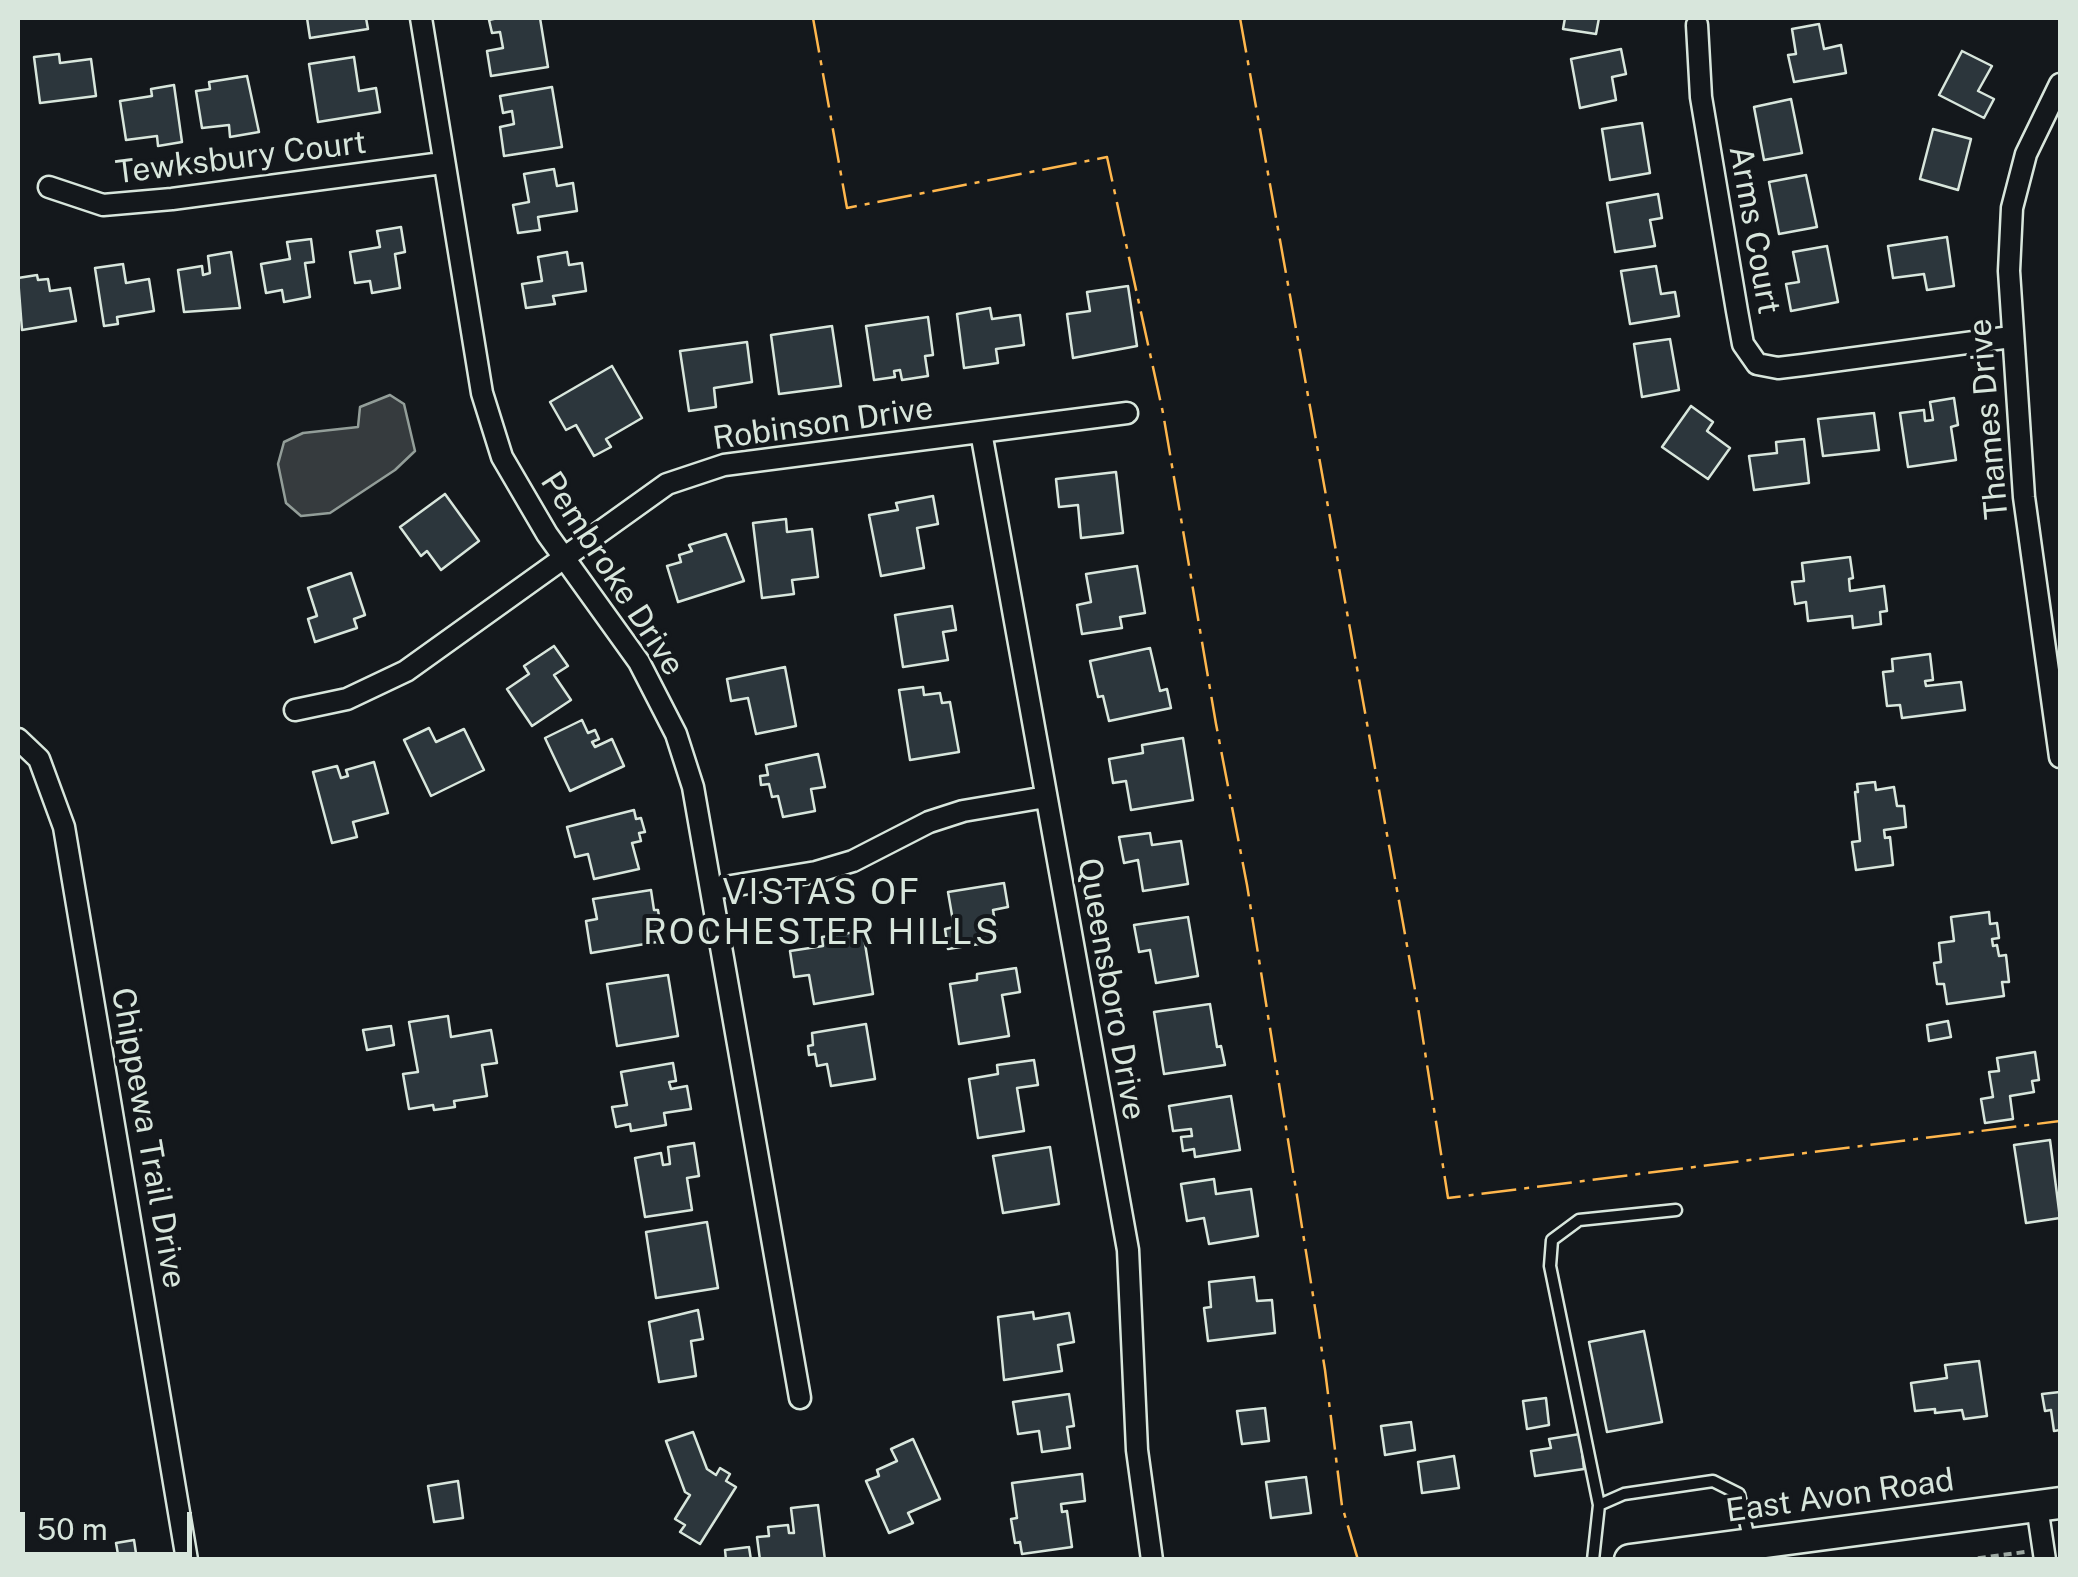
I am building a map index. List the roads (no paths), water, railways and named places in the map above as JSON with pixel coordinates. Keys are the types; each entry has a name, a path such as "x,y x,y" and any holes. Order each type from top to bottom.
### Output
{"main road":[{"name":"East Avon Road","path":"1630,1560 2049,1504"}],"street":[{"name":"Pembroke Drive","path":"421,18 482,393 502,457 564,558 639,662 676,734 693,787 800,1398"},
{"name":"Arms Court","path":"1698,25 1701,97 1743,344 1758,364 1778,368 1804,366 2011,337"},
{"name":"Thames Drive","path":"2060,84 2026,154 2012,208 2008,271 2024,497 2060,757"},
{"name":"Tewksbury Court","path":"49,187 104,205 172,200 442,163"},
{"name":"Robinson Drive","path":"295,710 347,699 406,671 668,484 724,465 1126,413"},
{"name":"Queensboro Drive","path":"981,432 1128,1250 1137,1450 1152,1560"},
{"name":"Chippewa Trail Drive","path":"18,740 39,758 64,827 187,1560"},
{"path":"713,889 816,872 853,861 930,822 1046,798"},
{"path":"2044,1555 2049,1504"}],"lane":[{"path":"1593,1560 1599,1504 1550,1266 1552,1240 1580,1220 1676,1210"},
{"path":"1599,1504 1624,1494 1713,1481 1739,1494 1750,1544"}],"district":[{"name":"VISTAS OF ROCHESTER HILLS","path":"822,913"}]}
